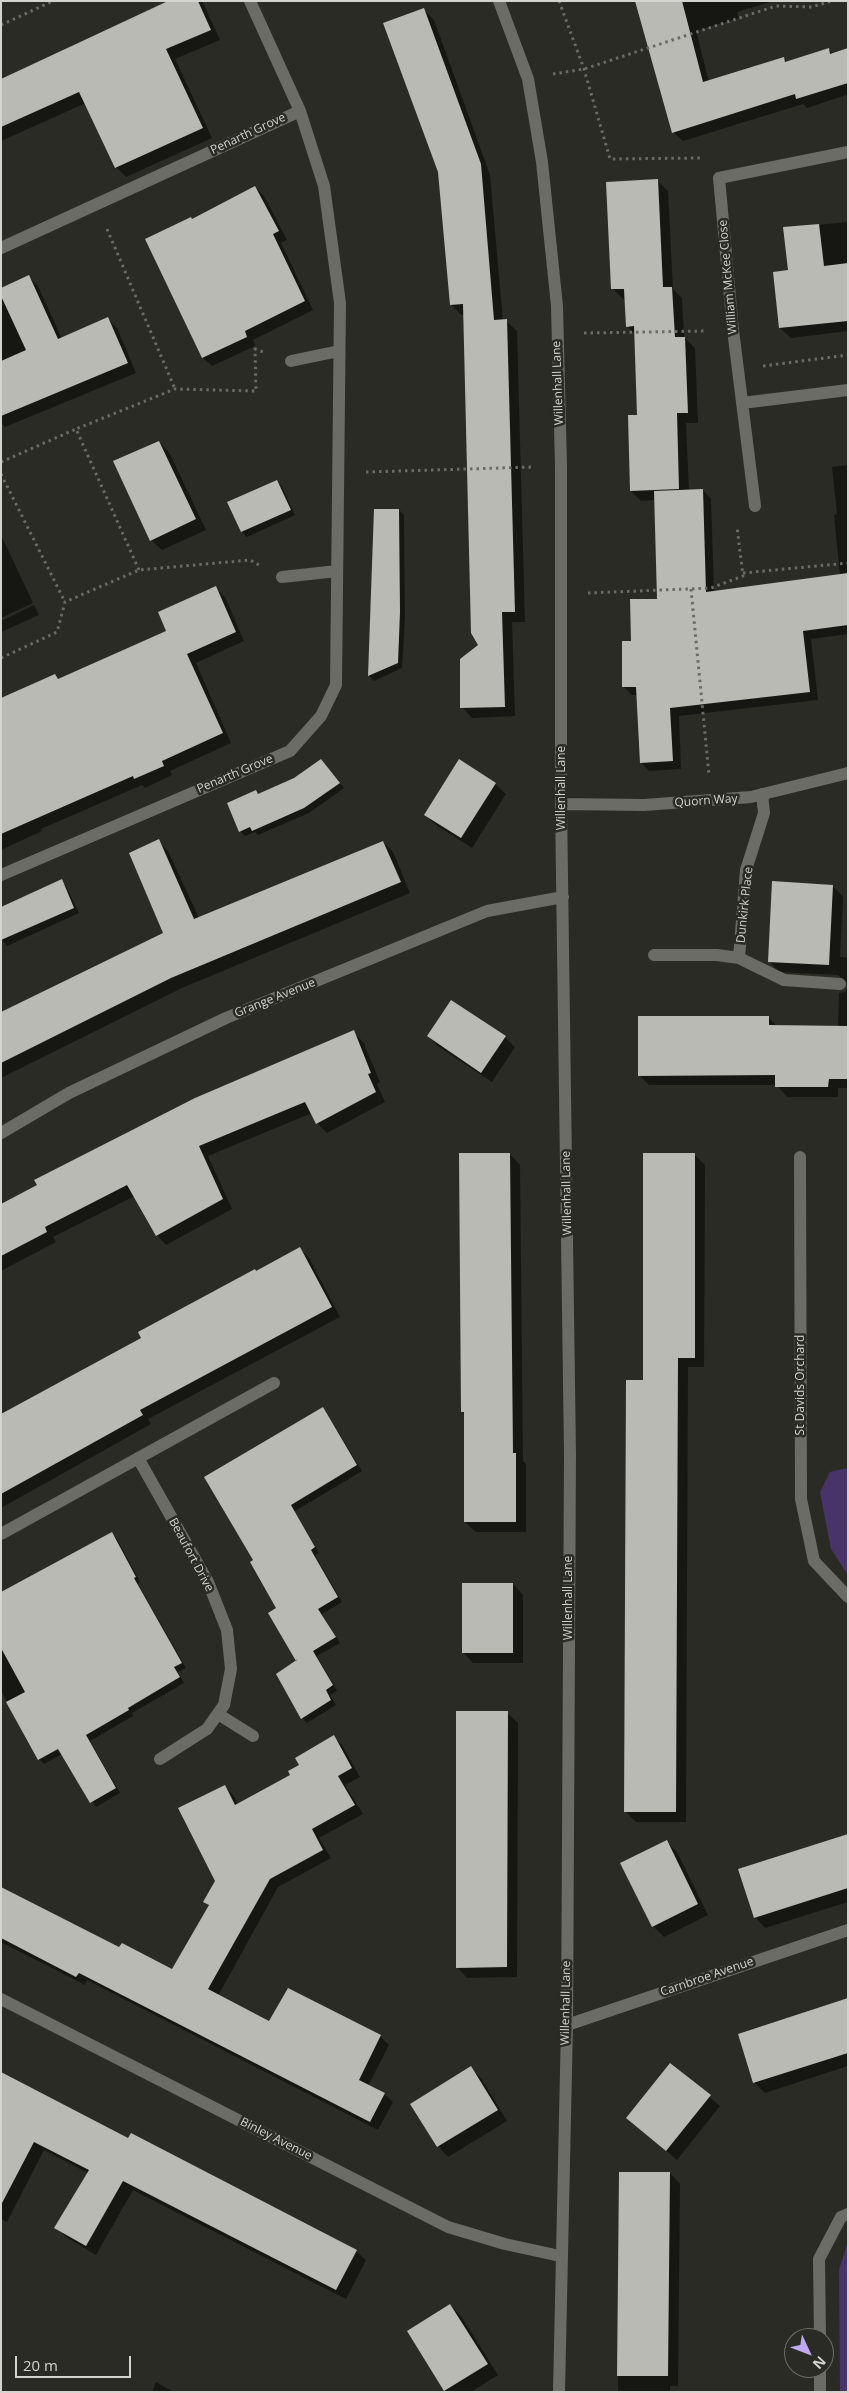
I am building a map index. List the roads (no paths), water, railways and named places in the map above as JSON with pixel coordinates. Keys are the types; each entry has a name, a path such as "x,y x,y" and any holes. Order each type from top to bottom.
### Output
{"street":[{"path":"250,1 300,111"},
{"name":"Willenhall Lane","path":"498,1 528,78 542,162 556,306 561,466 561,804 570,1454 566,2025 560,2256 559,2392"},
{"name":"Penarth Grove","path":"1,248 300,111 324,186 340,303 336,685 321,716 290,751 1,875"},
{"name":"William McKee Close","path":"755,506 737,369 719,178 848,152"},
{"path":"291,362 339,351"},
{"path":"742,403 848,390"},
{"path":"282,577 337,571"},
{"name":"Quorn Way","path":"561,804 644,805 751,798 848,773"},
{"name":"Dunkirk Place","path":"739,958 746,870 764,813 762,794"},
{"name":"Grange Avenue","path":"1,1133 69,1093 226,1018 487,911 563,897"},
{"name":"Dunkirk Place","path":"654,955 717,955 739,958 784,980 840,984"},
{"name":"St Davids Orchard","path":"800,1157 801,1499 814,1562 848,1597"},
{"path":"1,1534 274,1383"},
{"name":"Beaufort Drive","path":"138,1458 208,1582 226,1630 231,1669 224,1705 207,1729 160,1759"},
{"path":"218,1714 253,1736"},
{"name":"Carnbroe Avenue","path":"566,2025 848,1930"},
{"name":"Binley Avenue","path":"1,1999 448,2226 505,2244 560,2256"},
{"path":"820,2328 819,2259 841,2217 848,2214"},
{"path":"820,2378 820,2392"}]}
